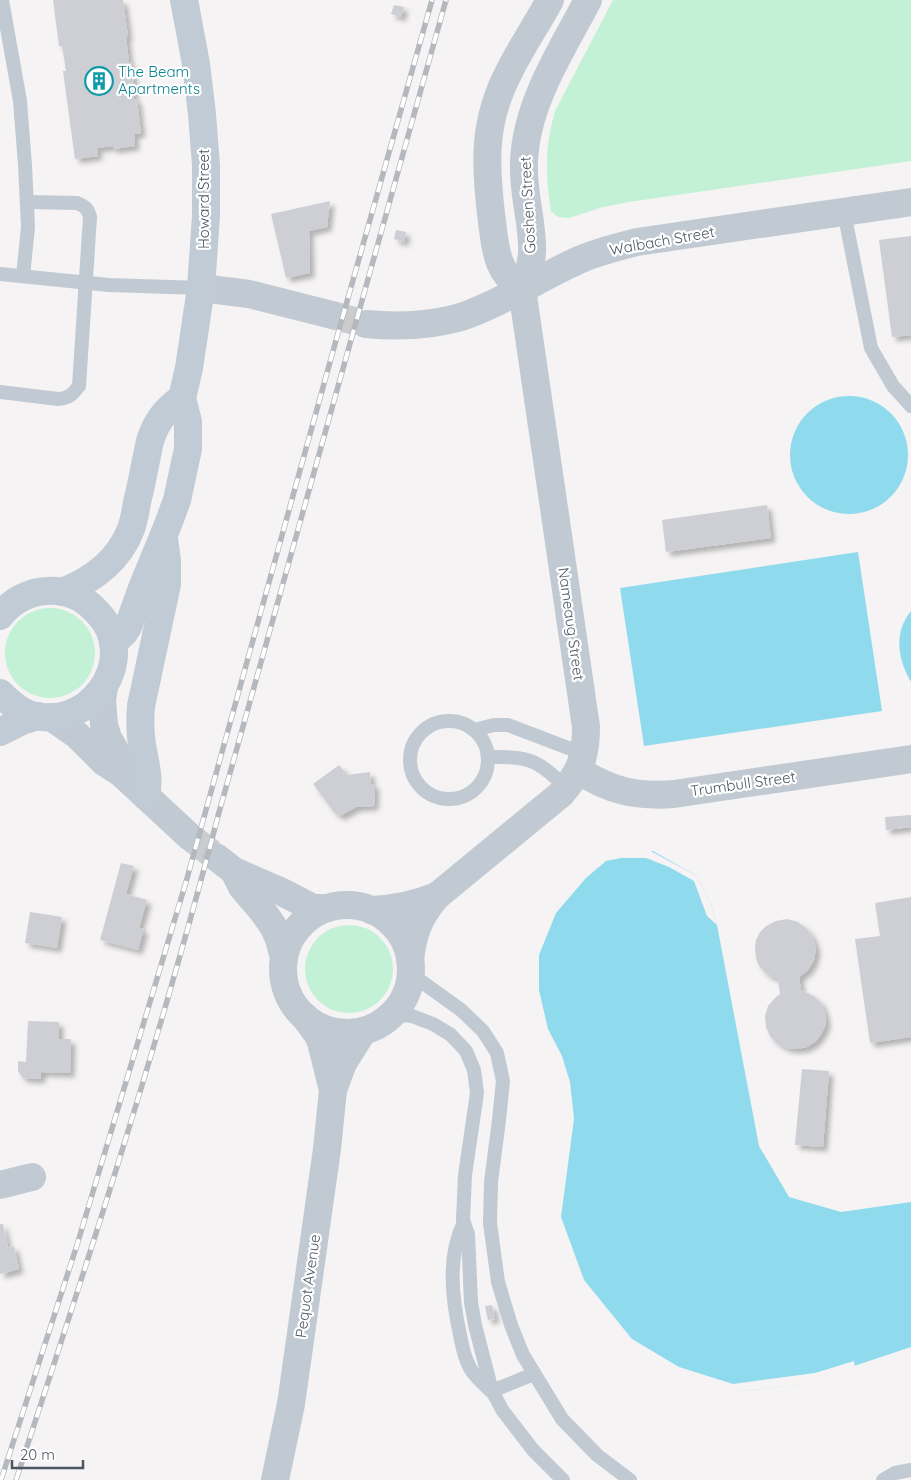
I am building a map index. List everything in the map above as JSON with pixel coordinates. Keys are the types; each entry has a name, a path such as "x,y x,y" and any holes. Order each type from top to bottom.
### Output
{"main road":[{"name":"Howard Street","path":"113,642 128,627 177,500 188,449 188,422 182,398 196,326 201,288 206,216 205,148 202,114 196,64 184,0"},
{"path":"62,592 78,586 105,567 125,542 132,527 154,428 170,406 182,398"},
{"path":"146,796 148,779 141,734 141,706 167,584 167,561 163,536"},
{"path":"0,732 22,721 69,714 83,708 95,699 104,687 111,673 114,658 113,642 108,628 90,604 76,596 46,590 32,593 6,606"},
{"path":"0,693 11,704 24,712 45,717"}],"street":[{"path":"522,289 507,276 497,257 488,191 487,148 494,107 501,88 509,70 550,0"},
{"name":"Goshen Street","path":"522,289 532,258 531,232 525,186 526,137 540,91 588,0"},
{"name":"Walbach Street","path":"366,324 389,326 416,325 460,317 494,303 579,260 637,242 911,202"},
{"path":"201,288 249,294 332,315"},
{"name":"Nameaug Street","path":"522,289 586,727 586,742 576,771"},
{"path":"104,687 102,700 104,725 108,738 115,750 121,773"},
{"path":"45,717 78,735 104,762 121,773 190,836"},
{"name":"Trumbull Street","path":"576,771 613,788 633,794 654,796 911,759"},
{"path":"328,908 312,915 299,927 290,941 284,958 283,973 286,988 292,1002 302,1014 315,1024 330,1030 347,1033 363,1031 379,1024 392,1014 401,1003 408,989 412,942 417,925 422,915 437,896 561,794 576,771"},
{"path":"284,958 273,926 225,864 313,908 343,905 372,910 386,918 398,930 406,944 411,967"},
{"path":"372,910 405,907 437,896"},
{"name":"Pequot Avenue","path":"302,1014 321,1042 333,1090"},
{"name":"Pequot Avenue","path":"275,1480 291,1404 325,1168 333,1090 343,1062 363,1031"},
{"path":"0,1185 32,1176"}],"lane":[{"path":"2,0 20,101 28,226 23,276"},
{"path":"0,392 58,399 67,398 79,386 90,217 84,205 77,203 27,202"},
{"path":"844,212 871,348 893,386 911,406"},
{"path":"0,274 86,283 201,288"},
{"path":"444,721 457,721 470,726 480,734 486,745 489,757 488,769 483,781 464,797 452,799 439,798 427,792 417,783 411,771 410,757 413,744 420,733 431,725 444,721"},
{"path":"474,730 494,725 508,725 576,771"},
{"path":"489,757 527,759 542,766 576,771"},
{"path":"411,967 435,993 461,1010 483,1031 497,1053 503,1081 491,1182 491,1225 498,1282 523,1356 562,1419 597,1455 630,1480"},
{"path":"392,1014 412,1016 433,1024 451,1036 466,1051 474,1070 478,1093 466,1175 464,1222 457,1239 453,1276 453,1299 461,1340 470,1369 492,1391 503,1411 533,1450 563,1480"},
{"path":"464,1222 491,1225"},
{"path":"492,1391 534,1374"},
{"path":"883,1480 895,1473 911,1470"}],"green space":[{"path":"613,0 911,0 911,161 629,202 603,207 569,218 558,217 551,211 547,173 549,137 555,111"},
{"path":"50,608 67,612 82,621 91,636 95,653 91,670 82,685 67,694 50,698 33,694 18,685 9,670 5,653 9,636 18,621 33,612"},
{"path":"349,925 366,929 380,938 389,952 393,969 389,986 380,1000 366,1009 349,1013 332,1009 318,1000 309,986 305,969 309,952 318,938 332,929"}],"water":[{"path":"849,396 872,401 891,413 903,432 908,455 903,478 891,497 872,509 849,514 826,509 807,497 795,478 790,455 795,432 807,413 826,401"},
{"path":"858,552 882,711 644,746 620,588"},
{"path":"911,611 911,682 903,665 899,646 905,619"},
{"path":"653,851 697,876 711,904 717,925 759,1146 789,1197 841,1212 911,1202 911,1347 797,1385 739,1391 662,1367 608,1334 573,1271 553,1209 565,1129 564,1072 543,1026 537,997 538,934 564,889 610,852"}],"pier":[{"path":"645,848 697,876 711,904 717,925 707,916 694,881 669,867 646,858 621,858 606,861 586,878 556,913 539,955 539,990 548,1029 562,1056 570,1082 574,1119 561,1217 584,1280 632,1339 679,1367 733,1384 815,1373 854,1361 855,1368 808,1384 739,1391 728,1390 662,1370 607,1335 571,1272 550,1209 563,1129 561,1072 541,1027 534,998 530,965 536,933 562,887 609,849"}],"building":[{"name":"The Beam Apartments","path":"53,0 123,0 128,36 126,37 129,62 131,62 135,91 133,91 134,99 137,99 141,133 134,134 135,146 113,149 113,146 97,148 98,156 75,159 63,71 66,71 62,46 59,46"},
{"path":"394,5 404,7 401,17 391,14"},
{"path":"330,201 327,227 309,231 310,273 286,278 271,214"},
{"path":"396,230 406,232 404,242 394,239"},
{"path":"911,236 911,335 892,337 879,240"},
{"path":"767,505 771,538 666,552 662,520"},
{"path":"339,765 347,775 370,772 371,784 375,785 374,806 356,807 340,816 334,812 313,784"},
{"path":"911,815 911,827 886,830 885,817"},
{"path":"121,863 134,866 126,894 147,900 139,928 144,929 138,950 100,940"},
{"path":"911,897 911,1037 870,1043 855,939 880,936 875,903"},
{"path":"30,912 62,917 57,948 25,943"},
{"path":"787,919 798,922 807,929 813,938 816,949 814,960 808,970 799,977 801,990 814,996 821,1003 825,1013 826,1024 816,1041 807,1047 797,1049 787,1048 777,1043 770,1036 766,1027 765,1016 768,1006 780,994 778,979 767,974 759,966 755,949 756,940 766,926 776,921"},
{"path":"28,1021 59,1022 59,1039 71,1039 70,1073 41,1072 41,1079 23,1078 18,1071 18,1061 26,1062"},
{"path":"802,1069 829,1071 823,1147 795,1145"},
{"path":"0,1224 3,1224 8,1248 14,1246 19,1269 0,1274"},
{"path":"492,1305 495,1319 488,1320 485,1306"}],"tunnel":[{"path":"332,315 366,324"},
{"path":"189,836 216,857"}],"railway":[{"path":"1,1480 77,1245 186,882 432,0"},
{"path":"16,1480 148,1067 446,0"}],"place":[{"name":"The Beam Apartments","path":"99,81"}]}
